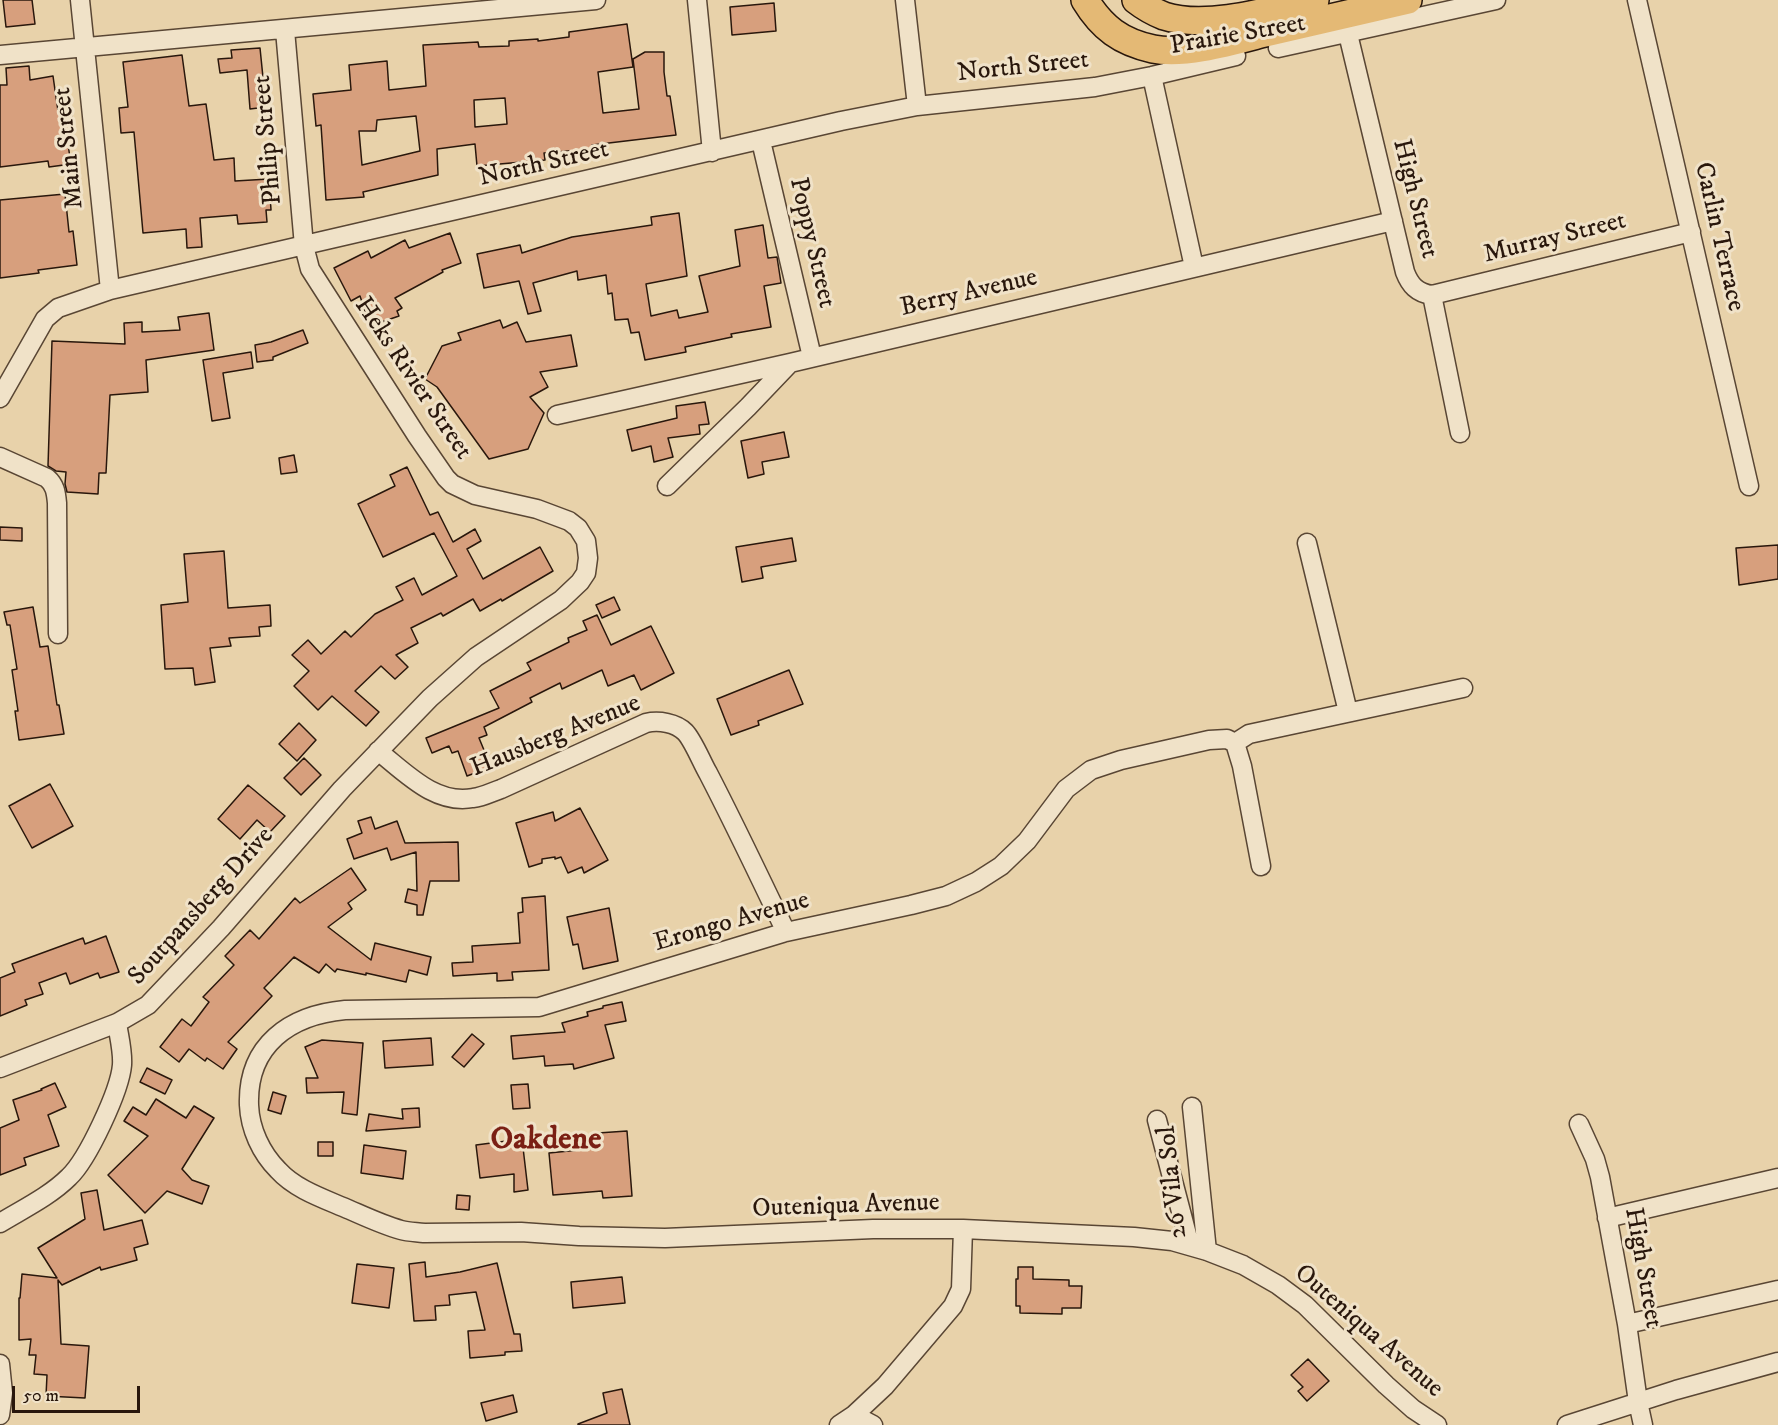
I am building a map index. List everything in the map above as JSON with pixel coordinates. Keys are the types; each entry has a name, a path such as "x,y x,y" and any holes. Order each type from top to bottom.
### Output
{"main road":[{"name":"Prairie Street","path":"1085,0 1094,15 1112,33 1127,42 1155,50 1183,51 1408,0"},
{"name":"Prairie Street","path":"1136,0 1148,9 1164,16 1183,20 1215,20 1315,0"}],"street":[{"name":"Main Street","path":"80,0 110,290"},
{"path":"0,54 285,30 596,0"},
{"path":"697,0 712,152"},
{"path":"905,0 916,106"},
{"path":"1278,48 1496,0"},
{"name":"Carlin Terrace","path":"1637,0 1749,486"},
{"name":"Philip Street","path":"285,30 304,246"},
{"name":"High Street","path":"1348,34 1408,280 1416,290 1432,295 1460,433"},
{"path":"1152,76 1236,56"},
{"name":"North Street","path":"0,398 45,318 58,308 110,290 916,106 1095,87 1152,76"},
{"name":"Prairie Street","path":"1152,76 1194,267"},
{"name":"Poppy Street","path":"761,141 812,357"},
{"name":"Berry Avenue","path":"557,415 790,363 1393,221"},
{"name":"Murray Street","path":"1432,295 1691,232"},
{"name":"Heks Rivier Street","path":"304,246 308,263 322,289 446,478 452,484 475,495 562,517 578,528 586,541 588,565 586,573 572,591 455,674 378,751"},
{"path":"668,486 757,399 790,363"},
{"path":"0,457 47,478 55,488 58,634"},
{"path":"1307,543 1348,712"},
{"path":"1261,866 1242,766 1235,742 1248,734 1464,688"},
{"name":"Hausberg Avenue","path":"378,751 436,794 447,798 468,799 501,789 646,723 664,722 679,728 687,733 786,932"},
{"name":"Erongo Avenue","path":"249,1108 250,1078 261,1054 282,1032 307,1018 327,1012 345,1011 538,1007 786,932 912,905 961,891 989,874 1027,841 1066,789 1084,774 1121,760 1209,740 1221,739 1235,742"},
{"name":"Soutpansberg Drive","path":"0,1068 117,1023 138,1012 160,994 378,751"},
{"path":"0,1223 61,1184 86,1155 120,1074 122,1060 117,1023"},
{"name":"26 Vila Sol","path":"1192,1107 1199,1248"},
{"name":"Outeniqua Avenue","path":"249,1108 253,1129 260,1146 268,1160 287,1180 317,1196 401,1230 424,1233 521,1232 643,1238 873,1229 963,1229 1144,1238 1172,1241 1199,1248 1270,1280 1305,1305 1386,1385 1413,1409 1437,1425"},
{"path":"1157,1120 1199,1248"},
{"name":"High Street","path":"1579,1124 1595,1159 1627,1324 1643,1425"},
{"path":"1607,1218 1778,1178"},
{"path":"847,1420 885,1386 941,1322 957,1300 962,1276 963,1229"},
{"path":"1627,1324 1778,1290"},
{"path":"1567,1425 1728,1375 1778,1362"},
{"path":"0,1364 3,1393 0,1415"},
{"path":"847,1420 873,1425"}],"building":[{"path":"3,0 32,0 35,24 6,27"},
{"path":"774,3 776,31 732,35 730,7"},
{"path":"627,24 633,67 598,72 603,113 639,109 633,59 645,52 664,52 667,96 670,96 676,135 592,145 593,149 544,153 545,160 477,166 475,144 437,149 438,175 363,192 364,197 326,200 321,125 316,126 313,94 351,90 349,65 387,61 389,90 426,86 423,45 478,42 479,47 509,46 509,41 538,39 538,41 569,37 569,32","holes":["505,98 507,124 475,127 474,100","416,116 420,151 362,165 359,131 376,131 377,120"]},
{"path":"260,48 266,107 250,109 247,70 220,73 218,59 232,58 231,50"},
{"path":"182,55 189,106 206,104 214,160 234,158 235,181 269,179 271,210 266,210 267,222 238,224 237,215 200,218 202,247 187,248 186,229 143,233 134,132 121,133 119,108 128,107 123,62"},
{"path":"29,66 30,80 53,76 58,111 71,109 73,123 65,125 71,164 49,167 48,161 0,167 0,85 7,85 6,68"},
{"path":"65,194 69,232 73,231 77,265 0,278 0,200"},
{"path":"679,213 687,276 646,284 651,316 677,310 679,318 708,312 699,276 740,266 735,230 763,225 768,258 777,257 781,283 764,286 771,327 731,334 732,337 685,347 686,352 645,360 639,332 631,333 628,319 615,320 612,293 608,294 606,275 578,280 577,271 533,283 541,311 528,314 519,281 484,288 477,254 520,245 522,253 572,237 652,225 651,217"},
{"path":"450,233 461,263 442,270 443,272 395,298 402,308 397,311 399,316 370,326 360,296 351,301 334,268 368,251 371,258 405,240 409,248"},
{"path":"209,313 214,350 146,360 148,392 110,395 106,473 99,473 98,494 67,492 66,472 56,471 48,466 52,341 125,344 124,323 142,322 142,332 180,330 178,317"},
{"path":"500,320 503,328 517,322 526,342 571,335 577,366 540,372 548,387 530,397 544,413 528,449 489,459 437,387 425,379 442,346 461,340 458,333"},
{"path":"303,330 308,343 273,357 273,360 257,362 255,345 271,342"},
{"path":"251,352 253,368 223,373 230,418 212,421 203,360"},
{"path":"705,402 709,424 699,425 700,434 668,438 673,457 654,462 651,446 632,451 627,430 677,418 676,406"},
{"path":"784,432 789,457 762,462 764,474 748,478 741,441"},
{"path":"294,455 297,472 281,474 279,458"},
{"path":"407,467 430,515 438,512 453,542 475,529 481,541 467,549 483,579 540,547 553,571 502,601 501,599 480,611 473,599 443,616 441,613 411,628 418,643 396,655 408,667 395,679 381,666 355,691 379,712 366,726 332,696 318,710 294,686 309,671 292,655 308,640 321,654 345,631 351,637 375,614 403,600 396,587 414,578 422,595 457,576 434,533 383,557 358,504 395,486 390,475"},
{"path":"0,527 22,528 22,541 0,540"},
{"path":"792,538 796,561 761,567 763,578 742,582 736,547"},
{"path":"1778,545 1778,579 1739,585 1736,548"},
{"path":"224,551 228,608 270,605 271,626 259,627 260,636 229,638 231,646 210,648 215,682 195,685 193,668 165,669 161,605 188,602 184,554"},
{"path":"614,597 620,610 602,618 596,605"},
{"path":"33,607 40,647 48,646 64,734 19,740 15,711 18,711 12,670 17,669 10,625 7,625 4,612"},
{"path":"597,615 611,645 651,626 674,673 641,690 634,675 608,686 602,670 562,689 560,683 530,698 532,702 484,727 487,735 479,738 491,767 467,776 458,751 452,753 449,746 432,753 426,738 499,708 490,691 531,670 527,663 569,642 568,638 587,630 583,621"},
{"path":"789,670 803,704 758,721 759,725 731,735 717,699"},
{"path":"299,723 316,740 297,761 279,744"},
{"path":"304,758 321,775 301,795 284,778"},
{"path":"50,784 73,826 32,848 9,806"},
{"path":"248,785 285,816 270,832 257,820 240,839 218,819"},
{"path":"580,808 608,860 584,873 582,867 568,873 561,857 542,859 542,863 529,867 516,823 553,812 555,821"},
{"path":"371,817 375,829 397,821 405,843 458,842 459,881 430,881 423,915 417,915 417,905 405,902 408,889 417,891 416,852 391,860 387,848 354,859 347,839 362,833 358,821"},
{"path":"351,868 366,890 348,903 352,909 328,927 371,960 375,943 431,957 427,975 409,970 406,982 366,973 366,975 337,969 335,972 326,964 319,973 294,957 264,988 272,996 228,1042 237,1049 223,1069 207,1058 205,1061 189,1049 179,1062 160,1047 182,1019 191,1026 209,1002 203,997 234,965 225,956 250,930 259,939 295,898 300,903"},
{"path":"545,896 549,970 512,972 513,980 497,981 497,973 453,976 452,963 473,962 472,946 520,943 518,913 523,912 522,898"},
{"path":"609,908 618,961 583,969 578,944 573,945 567,917"},
{"path":"106,936 119,972 100,978 98,973 70,984 66,973 39,983 43,994 25,1000 27,1005 0,1016 0,978 15,972 12,964 83,938 85,944"},
{"path":"622,1002 626,1021 605,1025 614,1058 574,1069 573,1064 545,1066 544,1056 513,1059 511,1036 565,1032 562,1023 588,1016 587,1012 603,1008 603,1006"},
{"path":"472,1034 484,1044 464,1067 452,1057"},
{"path":"431,1038 433,1065 385,1068 383,1041"},
{"path":"322,1040 363,1043 357,1115 342,1113 344,1092 307,1093 306,1078 318,1078 305,1047"},
{"path":"147,1068 172,1080 165,1094 140,1082"},
{"path":"55,1083 66,1107 48,1115 59,1146 24,1158 26,1165 0,1175 0,1128 19,1120 13,1100"},
{"path":"528,1084 530,1108 513,1109 511,1085"},
{"path":"273,1092 286,1096 281,1114 268,1110"},
{"path":"156,1099 186,1118 194,1106 214,1118 182,1169 192,1180 209,1186 202,1204 167,1191 145,1213 108,1175 148,1136 124,1121 133,1107 146,1115"},
{"path":"419,1108 420,1127 366,1131 369,1114 403,1119 402,1109"},
{"path":"627,1131 632,1196 603,1198 602,1191 553,1195 549,1153 599,1148 598,1133"},
{"path":"522,1139 528,1190 514,1192 514,1174 480,1178 476,1145"},
{"path":"318,1142 333,1142 333,1156 318,1156"},
{"path":"364,1145 406,1151 403,1179 361,1173"},
{"path":"97,1190 104,1230 142,1220 148,1244 134,1248 137,1260 101,1270 100,1267 62,1285 58,1280 61,1344 89,1346 85,1398 46,1396 47,1375 34,1374 36,1355 29,1355 31,1339 19,1340 19,1298 22,1274 57,1278 38,1248 85,1219 81,1193"},
{"path":"457,1195 470,1196 469,1210 456,1209"},
{"path":"425,1262 426,1277 497,1263 514,1334 520,1334 522,1351 470,1358 468,1331 485,1330 476,1292 449,1295 450,1305 435,1306 436,1320 414,1321 409,1264"},
{"path":"357,1264 394,1268 389,1308 352,1303"},
{"path":"1018,1267 1033,1267 1033,1279 1069,1280 1069,1286 1082,1286 1081,1308 1062,1308 1062,1314 1020,1313 1020,1306 1016,1306"},
{"path":"622,1277 625,1303 573,1308 571,1282"},
{"path":"1308,1359 1329,1381 1307,1401 1298,1391 1303,1387 1291,1375"},
{"path":"622,1389 630,1425 578,1425 607,1413 603,1393"},
{"path":"513,1395 517,1412 486,1421 481,1403"}],"district":[{"name":"Oakdene","path":"546,1141"}]}
